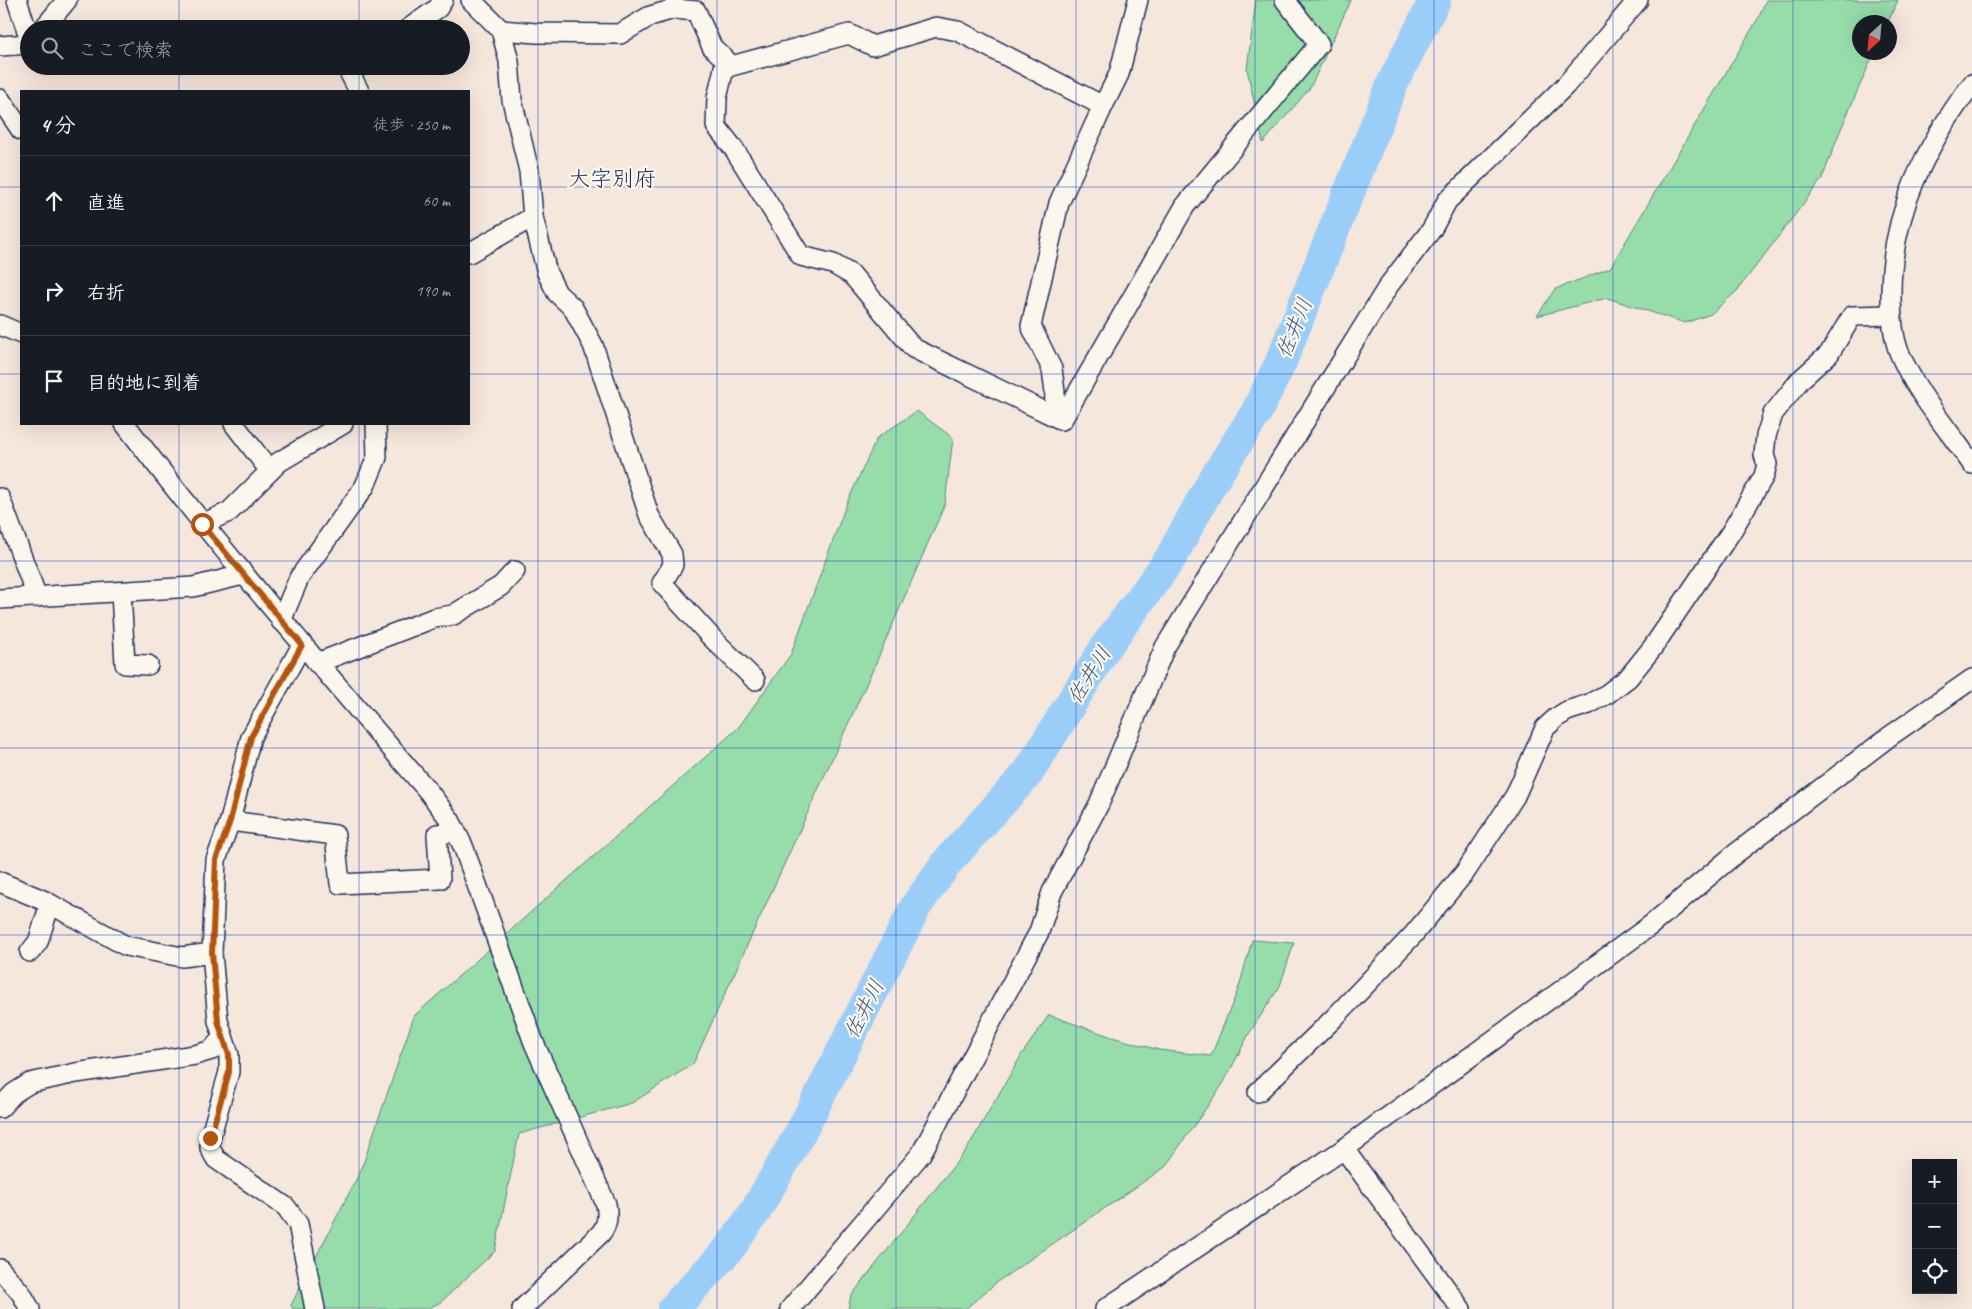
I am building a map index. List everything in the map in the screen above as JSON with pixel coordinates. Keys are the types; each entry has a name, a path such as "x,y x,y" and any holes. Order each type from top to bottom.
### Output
{"street":[{"path":"17,0 23,20"},
{"path":"50,20 67,0"},
{"path":"421,20 438,8 444,0"},
{"path":"471,0 500,30 509,61 512,100 529,171 532,217 547,273 557,293 573,308 592,345 649,515 672,554 673,566 662,583 712,638 755,680"},
{"path":"1054,416 1055,392 1052,369 1031,326 1059,203 1119,74 1138,0"},
{"path":"500,30 536,34 620,34 650,16 674,10 696,11 712,47 726,60 716,98 716,126 734,149 801,256 833,264 852,275 913,348 1062,420 1186,206 1319,44 1285,0"},
{"path":"790,1309 921,1154 1039,932 1052,892 1100,804 1165,647 1390,285 1432,229 1447,201 1565,86 1638,0"},
{"path":"724,68 849,34 873,46 936,27 958,31 1104,106"},
{"path":"0,46 20,45"},
{"path":"350,75 358,90"},
{"path":"1972,84 1954,107 1927,152 1909,192 1894,240 1890,315 1899,351 1914,383 1972,464"},
{"path":"0,98 20,128"},
{"path":"470,252 532,217"},
{"path":"1258,1092 1334,1018 1413,935 1466,872 1515,796 1545,728 1562,714 1589,704 1607,694 1628,678 1653,647 1731,532 1764,476 1767,464 1764,455 1768,425 1773,414 1789,392 1829,354 1852,316 1890,315"},
{"path":"0,325 20,334"},
{"path":"126,425 202,524 281,621 428,791 450,820 456,832 481,893 534,1044 606,1204 608,1213 605,1228 601,1233 522,1309"},
{"path":"235,425 270,470"},
{"path":"202,524 229,512 279,462 341,425"},
{"path":"281,621 299,578 365,486 377,457 376,425"},
{"path":"0,498 37,597"},
{"path":"317,663 434,618 453,615 501,586 515,572"},
{"path":"0,599 193,587 243,574"},
{"path":"121,592 125,664 148,665"},
{"path":"302,645 251,737 230,821 216,860 212,953 218,1021 229,1055 229,1072 210,1138 210,1148 216,1159 286,1207 298,1224 315,1309"},
{"path":"1105,1309 1344,1149 1651,925 1735,854 1875,747 1972,679"},
{"path":"230,821 335,835 340,884 440,879 436,834 456,832"},
{"path":"0,882 50,904 126,946 182,957 212,953"},
{"path":"30,952 38,942 50,904"},
{"path":"0,1108 14,1093 30,1083 76,1073 196,1055 212,1050 223,1037"},
{"path":"1344,1149 1461,1309"},
{"path":"0,1269 21,1293 30,1309"}],"green space":[{"path":"1256,0 1351,0 1310,88 1263,143 1247,69"},
{"path":"1766,0 1898,0 1891,15 1852,15 1852,60 1871,60 1840,131 1822,179 1737,291 1711,314 1685,323 1607,298 1537,316 1555,289 1610,268 1759,17"},
{"path":"917,411 953,438 945,504 875,665 693,1064 632,1103 519,1134 495,1251 441,1302 427,1309 293,1309 291,1305 361,1170 414,1016 738,728 791,654 846,505 877,438"},
{"path":"1252,940 1294,943 1280,986 1250,1032 1223,1084 1165,1167 997,1282 965,1309 848,1309 851,1296 967,1149 1022,1054 1049,1015 1112,1037 1159,1050 1211,1056 1239,987"}],"waterway":[{"name":"佐井川","path":"673,1309 728,1250 755,1212 803,1128 916,906 949,860 1028,773 1107,645 1170,559 1212,482 1256,413 1280,364 1394,80 1435,0"}],"district":[{"name":"大字別府","path":"612,178"}],"route":[{"path":"202,524 302,645 280,688 251,737 230,821 216,860 212,953 218,1021 229,1055 229,1072 210,1138"}]}
